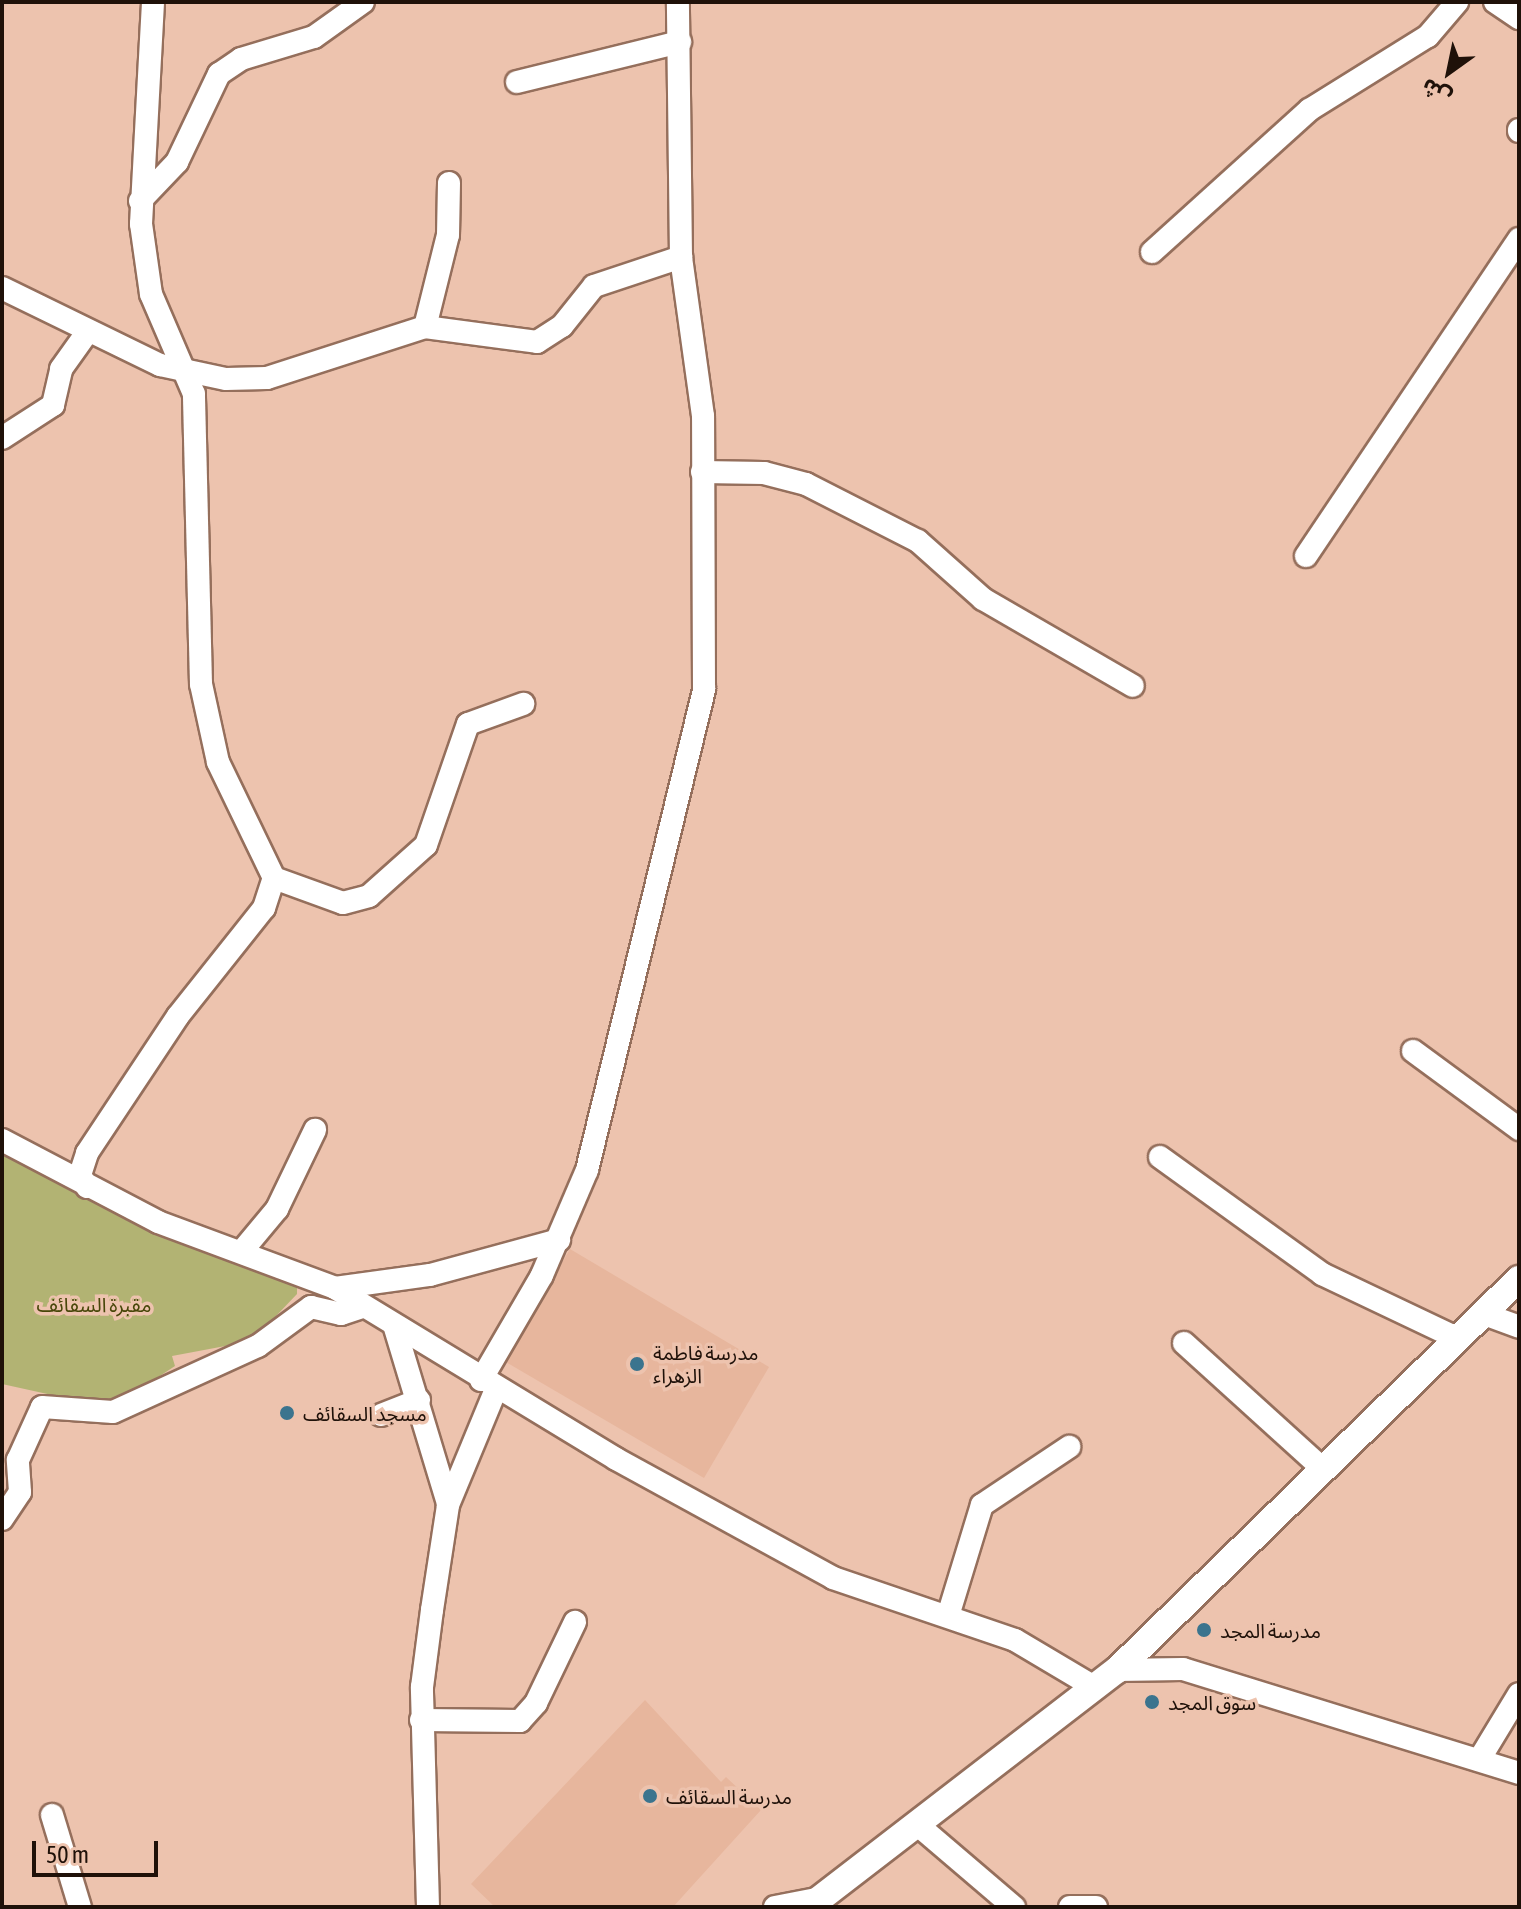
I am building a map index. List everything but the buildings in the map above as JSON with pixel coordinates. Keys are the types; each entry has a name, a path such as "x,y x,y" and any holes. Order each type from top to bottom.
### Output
{"main road":[{"path":"813,1903 919,1826 1117,1670 1519,1279"}],"street":[{"path":"87,1187 80,1175 87,1153 178,1016 264,908 274,878 218,762 204,699 196,635 197,426 189,373 165,336 151,294 140,201 153,2"},
{"path":"140,201 177,162 219,74 241,59 314,37 363,2"},
{"path":"428,1907 421,1720 448,1505 488,1384 559,1240 601,1127 660,851 704,689 703,416 681,257 678,2"},
{"path":"1152,252 1309,110 1428,36 1457,2"},
{"path":"1495,2 1519,18"},
{"path":"517,82 680,42"},
{"path":"425,327 448,235 449,183"},
{"path":"1306,556 1519,239"},
{"path":"2,288 86,334 189,373 267,378 425,327 537,342 562,326 594,286 681,257"},
{"path":"2,438 53,405 61,369 86,334"},
{"path":"702,472 764,473 806,484 838,507 918,541 983,599 1133,686"},
{"path":"274,878 343,903 369,896 426,845 468,724 523,704"},
{"path":"1413,1051 1519,1129"},
{"path":"242,1251 277,1209 315,1130"},
{"path":"2,1140 87,1187 335,1288 488,1384 833,1578 948,1616 1043,1653 1096,1688"},
{"path":"1160,1157 1322,1274 1459,1339"},
{"path":"335,1288 430,1275 559,1240"},
{"path":"2,1519 20,1492 18,1460 42,1407 113,1412 258,1346 311,1307 341,1314 363,1307"},
{"path":"1484,1314 1519,1327"},
{"path":"395,1328 448,1505"},
{"path":"1184,1343 1323,1469"},
{"path":"381,1415 419,1400"},
{"path":"948,1616 982,1505 1069,1447"},
{"path":"421,1720 520,1721 536,1703 575,1622"},
{"path":"1117,1670 1183,1669 1519,1773"},
{"path":"1479,1760 1519,1694"},
{"path":"52,1815 80,1907"},
{"path":"919,1826 1014,1907"},
{"path":"775,1907 813,1903"},
{"path":"1070,1907 1096,1907"}],"shaded area":[{"name":"مدرسة فاطمة الزهراء","path":"570,1249 769,1367 704,1478 504,1361"},
{"name":"مدرسة السقائف","path":"645,1700 721,1782 726,1777 761,1810 673,1907 495,1907 471,1884"}],"green space":[{"name":"مقبرة السقائف","path":"2,1151 160,1231 297,1282 297,1294 252,1341 172,1356 175,1366 111,1408 2,1384"}],"place":[{"name":"مدرسة فاطمة الزهراء","path":"637,1364"},
{"name":"مسجد السقائف","path":"287,1413"},
{"name":"مدرسة المجد","path":"1204,1630"},
{"name":"سوق المجد","path":"1152,1702"},
{"name":"مدرسة السقائف","path":"650,1796"}]}
